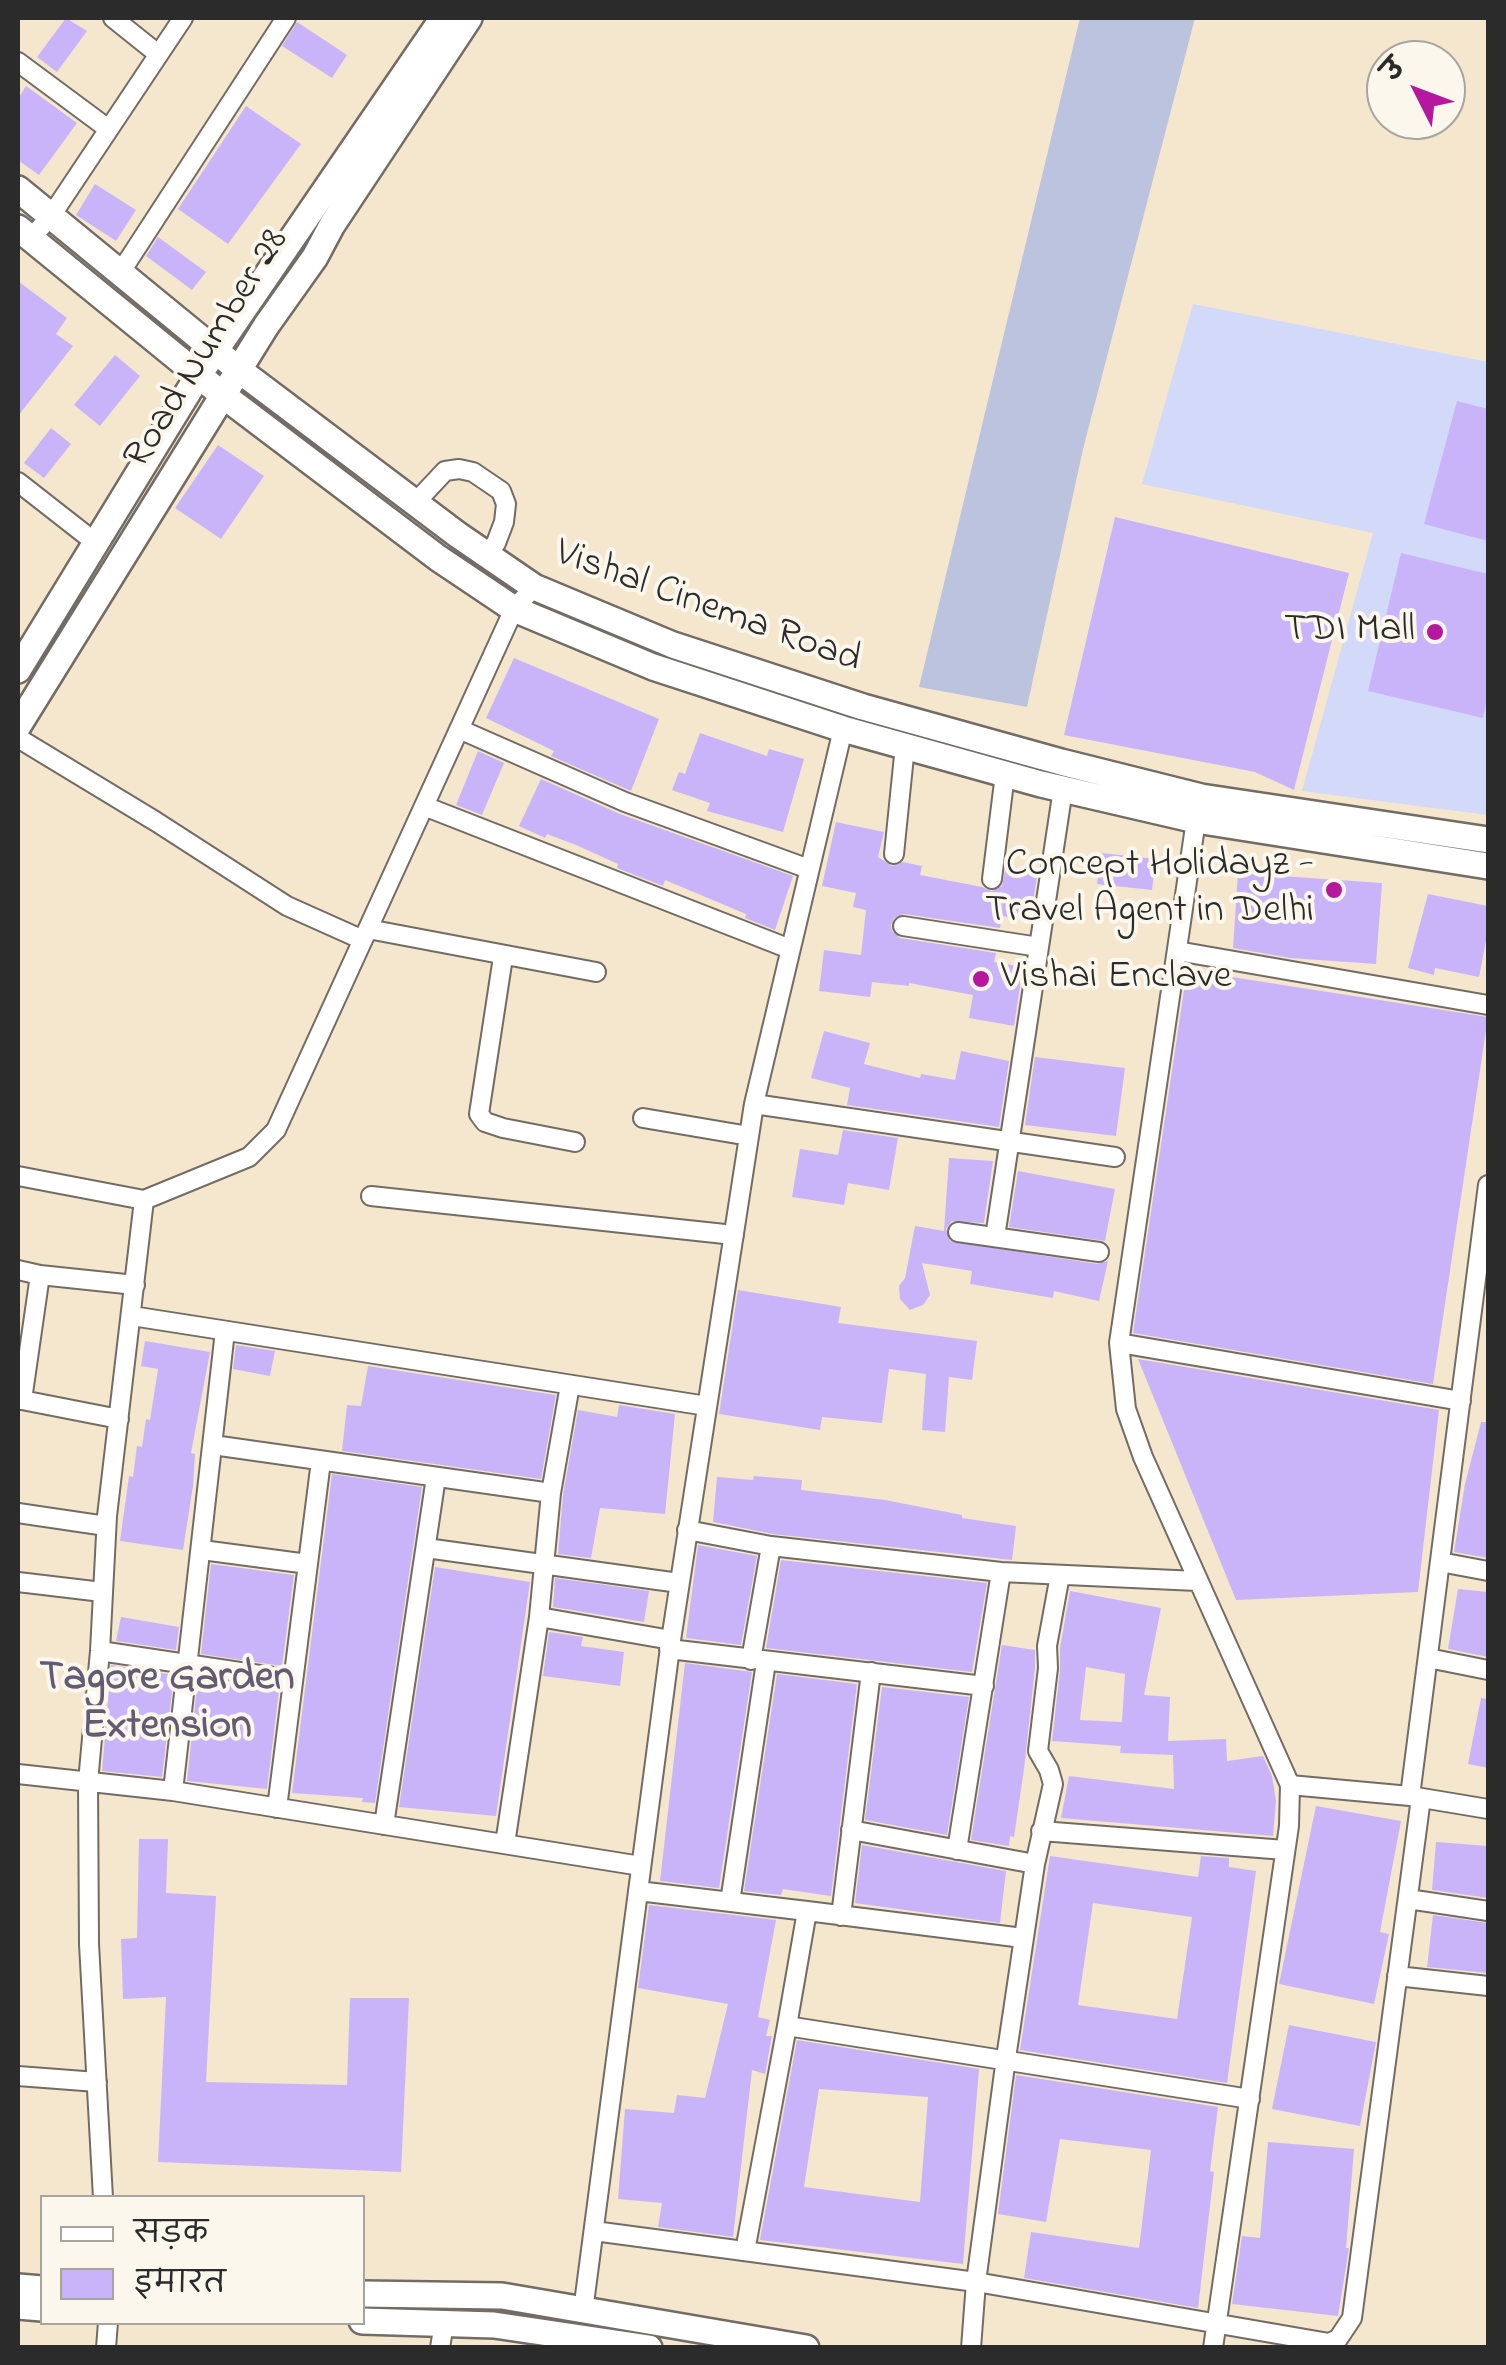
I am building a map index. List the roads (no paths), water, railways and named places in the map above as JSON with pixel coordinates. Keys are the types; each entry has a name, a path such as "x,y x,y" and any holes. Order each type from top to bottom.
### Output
{"street":[{"path":"113,18 158,54"},
{"path":"24,233 51,216 183,18"},
{"path":"120,273 286,18"},
{"name":"Road Number 28","path":"18,670 198,376 443,18"},
{"name":"Road Number 28","path":"18,726 240,370 469,18"},
{"path":"18,62 107,128"},
{"name":"Vishal Cinema Road","path":"18,189 215,351 534,588 690,650 863,707 1044,756 1199,808 1488,866"},
{"name":"Vishal Cinema Road","path":"24,233 198,376 438,558 514,610 653,667 843,729 1052,786 1199,808 1488,840"},
{"path":"415,503 445,472 459,469 473,472 501,491 506,504 504,522 496,543 486,555"},
{"path":"18,482 96,543"},
{"path":"18,1176 144,1200 249,1157 276,1130 514,610 534,588"},
{"path":"459,729 625,802 809,869"},
{"path":"583,2311 670,1644 754,1104 843,729"},
{"path":"18,738 287,906 365,935 596,972"},
{"path":"894,854 905,746"},
{"path":"996,1237 1039,948 1052,786 1044,756"},
{"path":"992,880 1005,774"},
{"path":"424,806 790,949"},
{"path":"1199,808 1118,1343 1126,1409 1196,1581 1290,1784 1286,1850 1213,2348"},
{"path":"903,926 1039,948"},
{"path":"1176,951 1488,1005"},
{"path":"503,957 478,1114 485,1122 503,1128 576,1142"},
{"path":"754,1104 1116,1157"},
{"path":"643,1118 749,1136"},
{"path":"594,2231 976,2282 1329,2344 1338,2340 1352,2318 1408,1899 1428,1658 1484,1250 1488,1184"},
{"path":"371,1196 734,1234"},
{"path":"103,2195 89,1944 88,1782 106,1526 144,1200"},
{"path":"958,1232 1099,1252"},
{"path":"18,1270 135,1285"},
{"path":"40,1275 20,1400 119,1420"},
{"path":"132,1316 707,1406"},
{"path":"173,1792 225,1331"},
{"path":"1118,1343 1461,1401"},
{"path":"505,1844 540,1618 551,1493 570,1385"},
{"path":"213,1445 551,1493"},
{"path":"277,1808 321,1461"},
{"path":"384,1825 436,1477"},
{"path":"18,1513 106,1526"},
{"path":"688,1530 770,1546 1001,1572 1196,1581"},
{"path":"730,1902 770,1546"},
{"path":"426,1548 679,1584"},
{"path":"202,1550 308,1564"},
{"path":"1440,1562 1488,1571"},
{"path":"957,1850 1001,1572"},
{"path":"972,2348 976,2282 1006,2058 1035,1864 1053,1784 1038,1751 1047,1646 1060,1576"},
{"path":"18,1582 102,1592"},
{"path":"540,1618 758,1661 984,1686"},
{"path":"100,1651 294,1680"},
{"path":"1428,1658 1488,1670"},
{"path":"841,1916 871,1672"},
{"path":"18,1774 173,1792 641,1866"},
{"path":"1290,1784 1488,1809"},
{"path":"852,1830 1035,1864"},
{"path":"1041,1831 1286,1850"},
{"path":"638,1891 1024,1938"},
{"path":"1408,1899 1488,1911"},
{"path":"745,2251 807,1911"},
{"path":"1397,1976 1488,1986"},
{"path":"787,2026 1250,2099"},
{"path":"18,2076 97,2082"},
{"path":"365,2294 502,2296 806,2348"},
{"path":"365,2322 442,2336 494,2325 649,2348"}],"place":[{"name":"TDI Mall","path":"1435,632"},
{"name":"Concept Holidayz - Travel Agent in Delhi","path":"1334,890"},
{"name":"Vishai Enclave","path":"981,979"}],"district":[{"name":"Tagore Garden Extension","path":"167,1705"}]}
